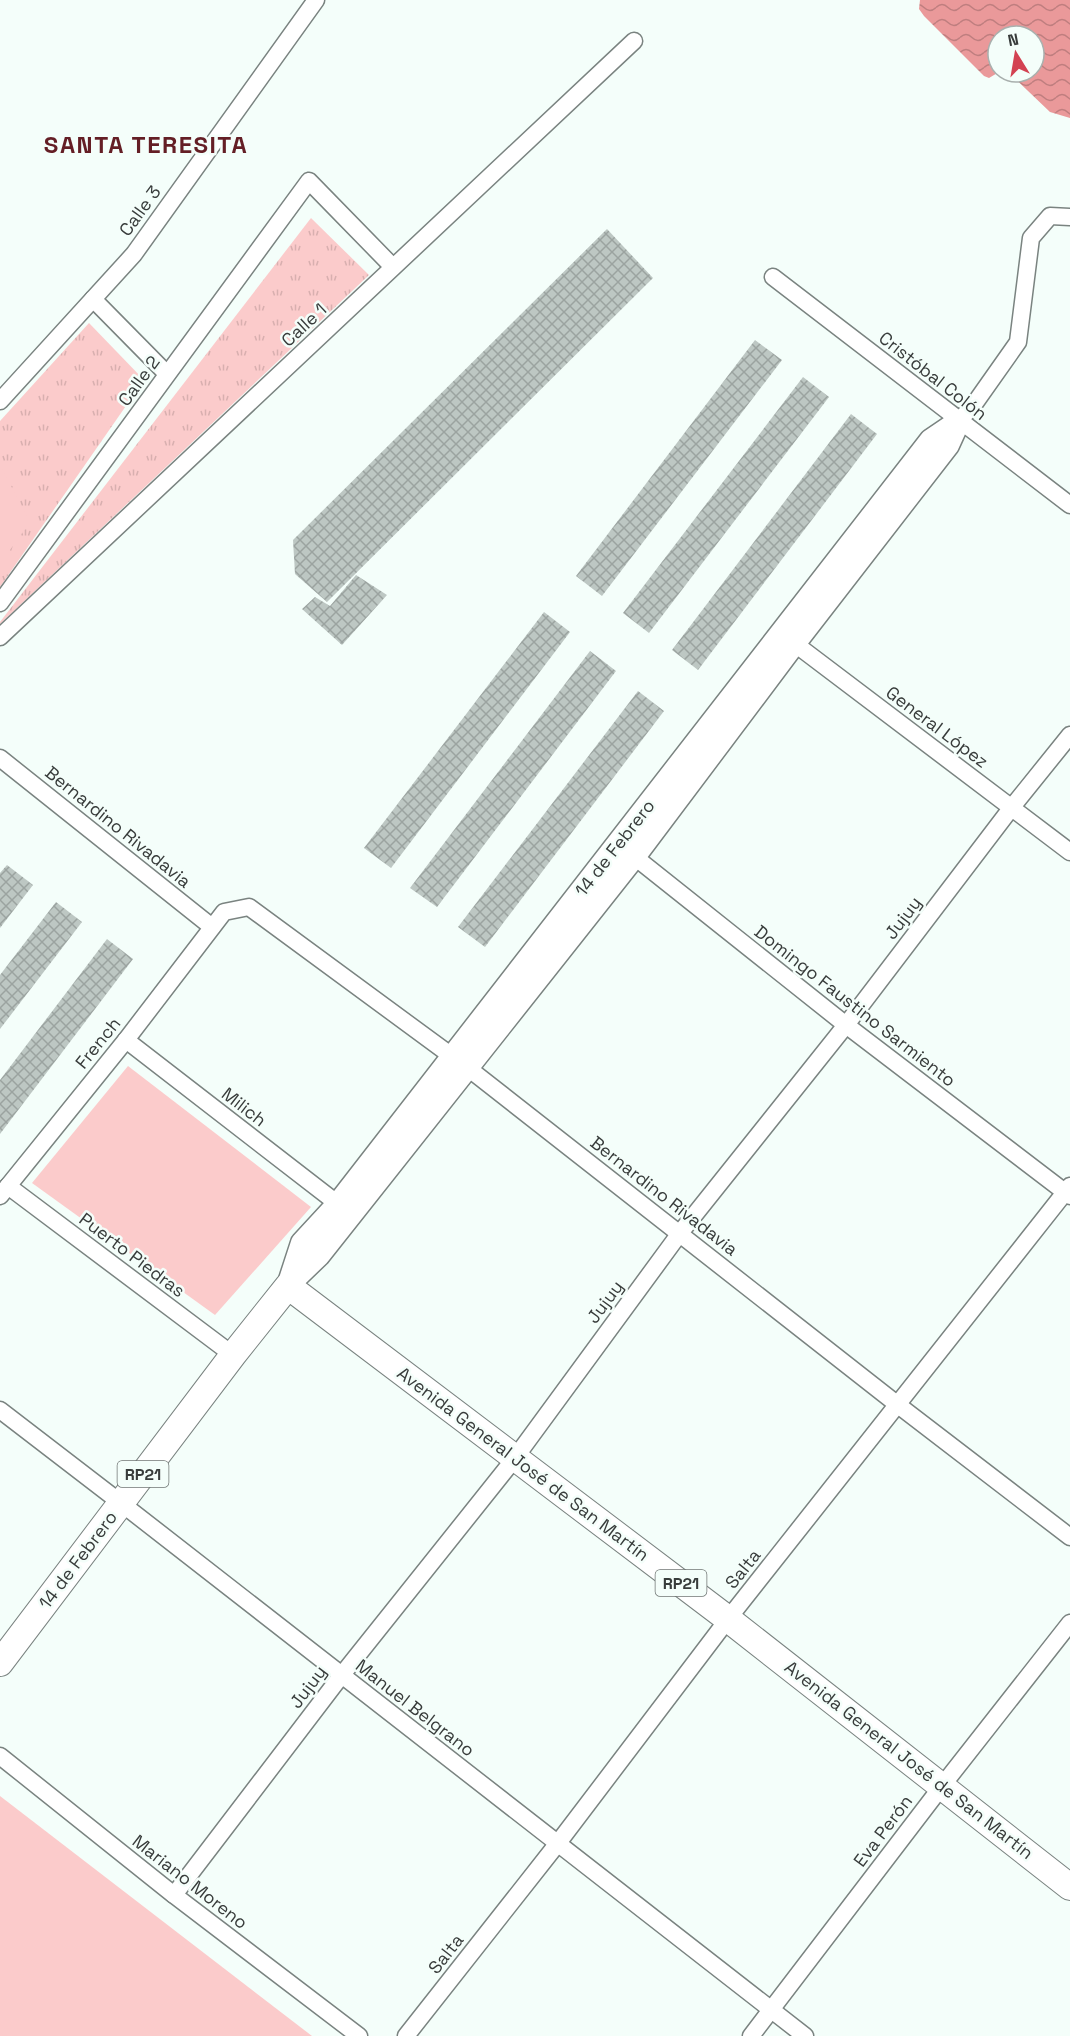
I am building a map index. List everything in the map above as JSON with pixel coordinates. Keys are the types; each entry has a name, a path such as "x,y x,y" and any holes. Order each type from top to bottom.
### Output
{"main road":[{"name":"14 de Febrero","path":"0,1663 233,1354 288,1286 319,1255 460,1063 788,638 931,440 959,421"},
{"name":"14 de Febrero","path":"288,1286 302,1243 460,1063"},
{"name":"Avenida General José de San Martín","path":"288,1286 728,1619 1070,1887"}],"street":[{"name":"Calle 3","path":"0,402 134,254 316,0"},
{"name":"Calle 1","path":"0,637 634,40"},
{"name":"Calle 2","path":"0,603 309,182 393,267"},
{"name":"14 de Febrero","path":"959,421 975,403 1018,342 1031,238 1050,216 1070,217"},
{"name":"Cristóbal Colón","path":"773,277 1070,505"},
{"path":"93,299 167,374"},
{"name":"General López","path":"788,638 1070,852"},
{"name":"Jujuy","path":"174,1895 341,1676 515,1458 680,1233 846,1025 1012,807 1070,735"},
{"name":"Bernardino Rivadavia","path":"0,758 212,927"},
{"name":"Domingo Faustino Sarmiento","path":"626,850 846,1025 1068,1191"},
{"name":"Bernardino Rivadavia","path":"224,912 249,907 460,1063 898,1405 1070,1536"},
{"name":"French","path":"4,1191 126,1040 224,912"},
{"name":"Milich","path":"126,1040 338,1204"},
{"name":"Puerto Piedras","path":"4,1191 233,1354"},
{"name":"Salta","path":"406,2036 558,1843 728,1619 1068,1191"},
{"name":"Manuel Belgrano","path":"0,1410 806,2036"},
{"name":"Eva Perón","path":"751,2036 1070,1623"},
{"name":"Mariano Moreno","path":"0,1756 174,1895 359,2036"}],"green space":[{"path":"311,218 369,275 0,624 0,622"},
{"path":"89,323 144,380 0,587 0,421"},
{"path":"0,465 30,522 0,564"},
{"path":"128,1066 311,1207 215,1315 32,1183"},
{"path":"0,1796 312,2036 0,2036"}],"water":[{"path":"920,0 1070,0 1070,118 1050,112 1021,84 1046,84 1046,24 986,24 986,77 919,9"}],"building":[{"path":"607,229 653,278 327,602 295,574 293,540"},
{"path":"755,340 782,360 602,596 576,576"},
{"path":"803,377 829,397 649,633 623,613"},
{"path":"851,414 877,434 698,670 672,650"},
{"path":"356,575 387,595 342,645 302,609 315,597 330,606"},
{"path":"544,612 570,632 391,868 364,848"},
{"path":"590,651 616,671 437,907 410,888"},
{"path":"638,691 664,711 485,947 458,927"},
{"path":"7,865 33,885 0,928 0,873"},
{"path":"56,902 82,922 0,1029 0,975"},
{"path":"107,939 133,959 0,1134 0,1080"}],"district":[{"name":"SANTA TERESITA","path":"146,145"}]}
